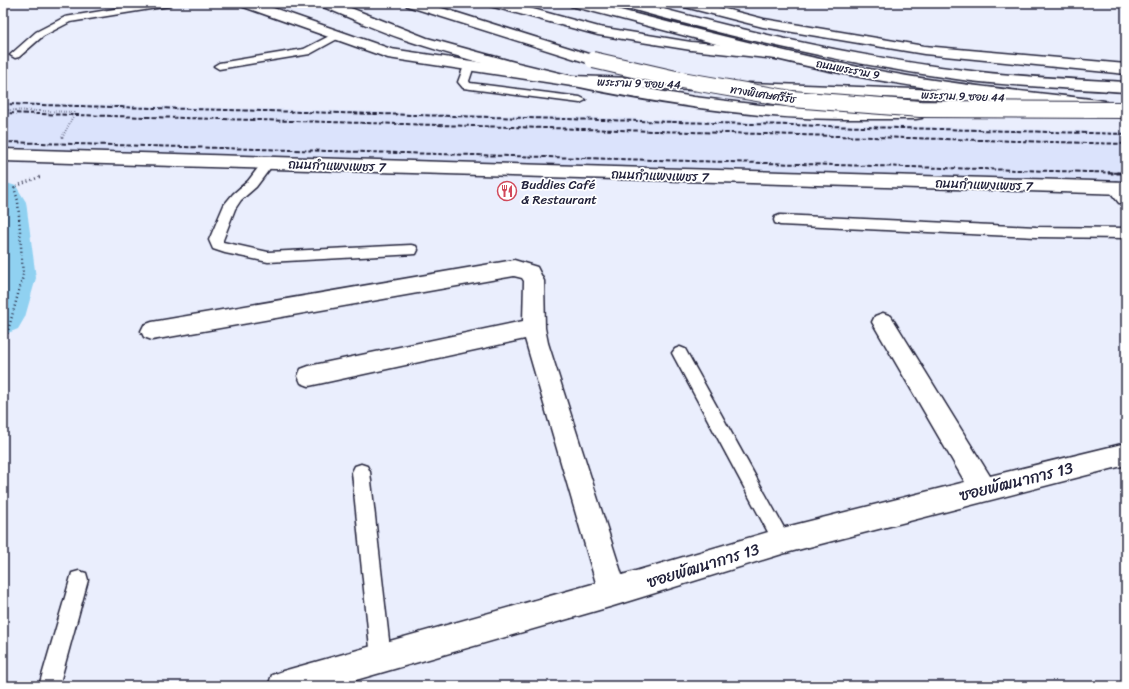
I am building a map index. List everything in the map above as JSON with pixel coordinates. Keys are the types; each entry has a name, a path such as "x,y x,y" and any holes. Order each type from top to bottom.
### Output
{"main road":[{"name":"พระราม 9 ซอย 44","path":"246,3 388,53 572,81 1043,99"},
{"path":"326,3 422,41 514,67 572,81 694,102 760,110 822,114 921,114 1121,108"},
{"name":"ทางพิเศษศรีรัช","path":"412,3 593,60 676,79 792,99 920,109 1121,108"},
{"path":"495,3 598,31 690,46 777,54"},
{"name":"ถนนพระราม 9","path":"576,3 777,54 870,74 969,90 1121,108"},
{"path":"625,3 683,20 823,52 943,72 1054,83 1126,87"},
{"path":"686,3 763,23 924,50 1126,69"},
{"name":"ถนนกำแพงเพชร 7","path":"3,155 1122,192"},
{"path":"152,331 514,268 530,272 534,281 534,328 537,343 613,592"},
{"path":"884,322 983,489"},
{"path":"309,376 534,328"},
{"name":"ซอยพัฒนาการ 13","path":"283,686 613,592 782,541 1126,454"}],"lane":[{"path":"15,55 37,36 53,25 68,19 169,3"},
{"path":"219,66 306,52 337,35"},
{"path":"469,66 463,82 467,86 580,100"},
{"path":"268,163 252,184 228,208 216,240 218,245 225,248 268,257 411,250"},
{"path":"780,220 1036,232 1126,233"},
{"path":"680,353 782,541"},
{"path":"362,472 381,658"},
{"path":"49,686 79,580"}],"path":[{"path":"3,110 75,112 64,134"},
{"path":"3,349 23,276 18,201 14,187 43,176 46,171"}],"shaded area":[{"path":"3,102 1126,132 1126,188 3,153"}],"waterway":[{"path":"3,195 7,202 15,278 3,317"}],"railway":[{"path":"3,104 1126,134"},
{"path":"3,113 1126,144"},
{"path":"3,142 1126,173 1108,173"}],"place":[{"name":"Buddies Café & Restaurant","path":"507,191"}]}
